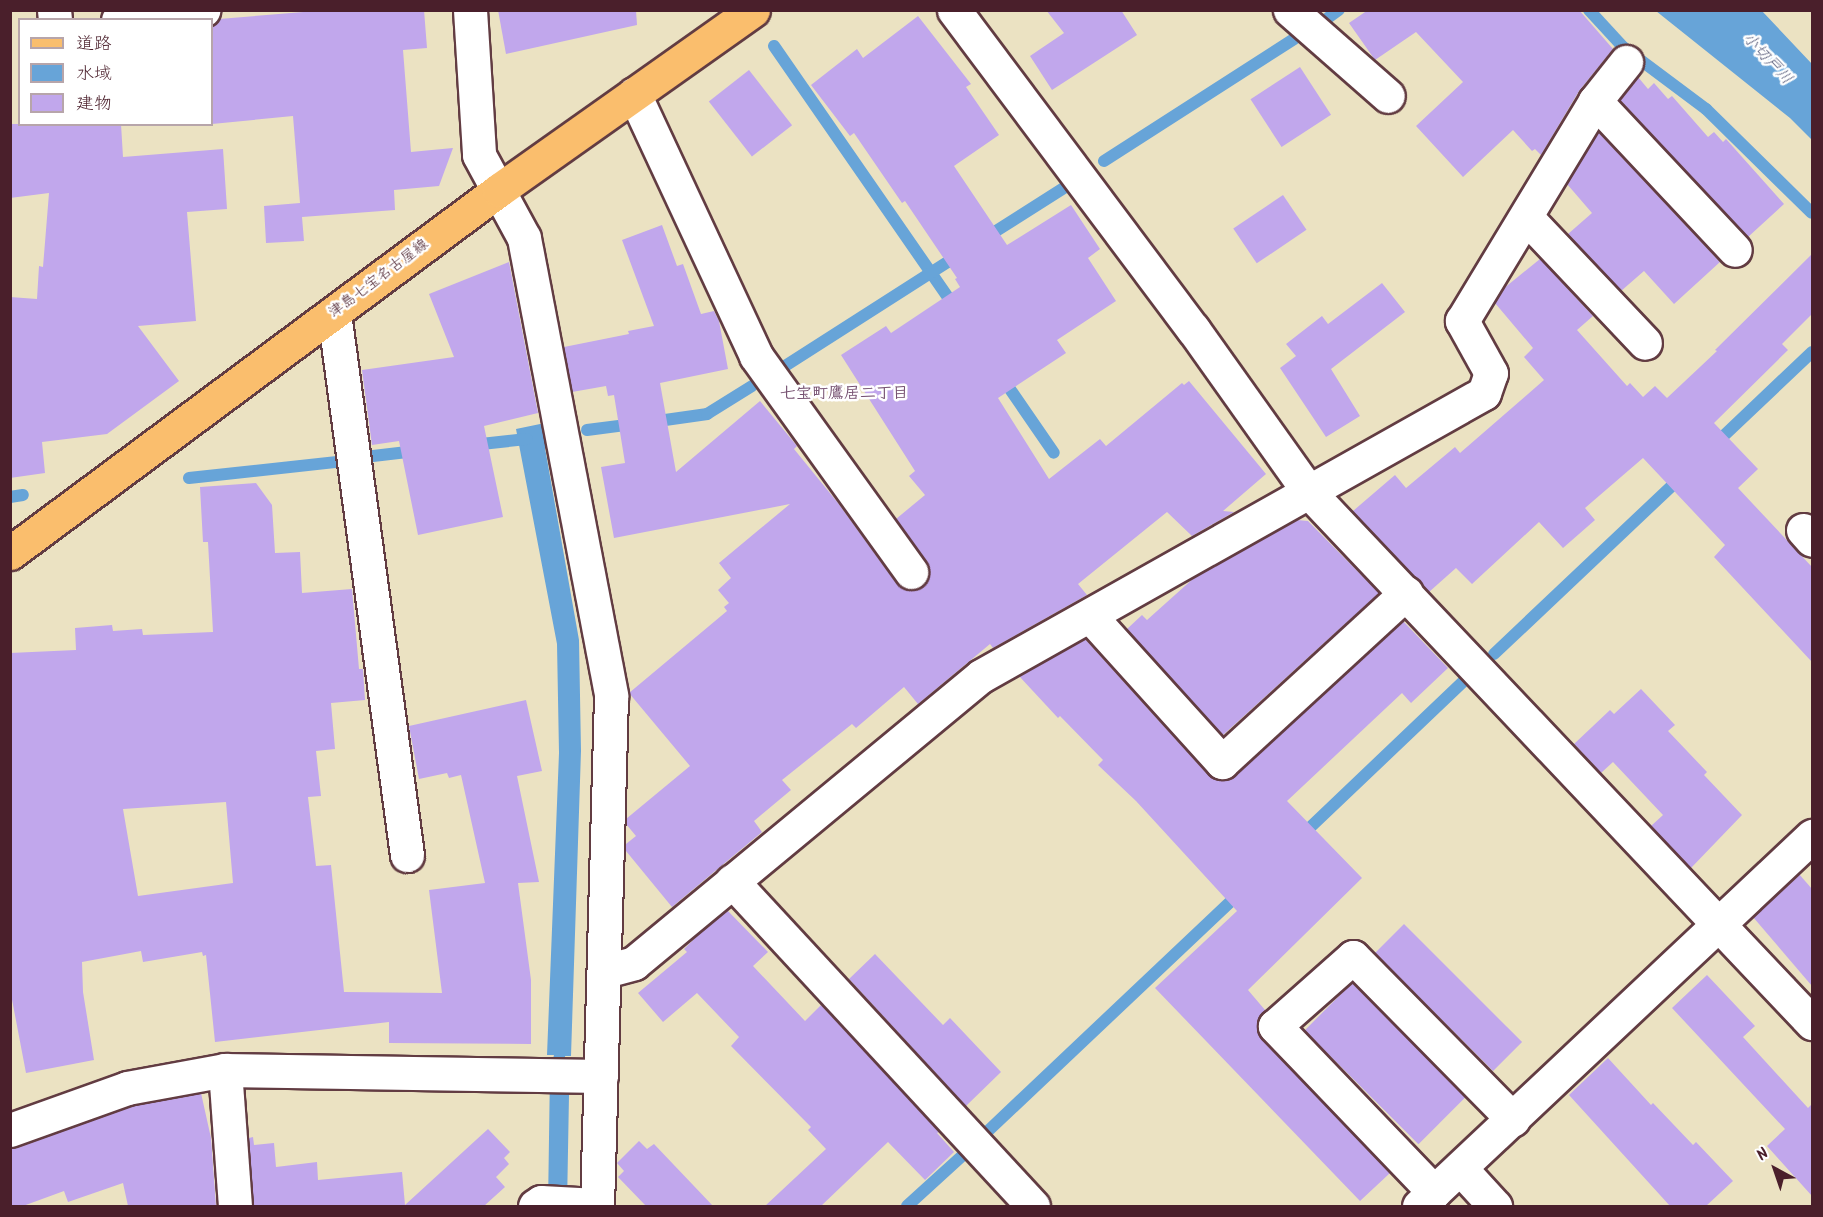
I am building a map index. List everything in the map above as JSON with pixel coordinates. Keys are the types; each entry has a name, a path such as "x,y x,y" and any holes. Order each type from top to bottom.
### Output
{"main road":[{"name":"津島七宝名古屋線","path":"10,553 499,190 753,10"}],"street":[{"path":"135,18 203,10"},
{"path":"470,10 479,155 524,238 611,696 606,971 593,1076 590,1205 538,1204"},
{"path":"954,10 1193,329 1308,491 1812,1023"},
{"path":"1290,10 1388,96"},
{"path":"606,971 634,963 981,676 1484,393 1491,373 1462,321 1595,101 1626,62"},
{"path":"634,94 756,356 911,572"},
{"path":"1595,101 1735,250"},
{"path":"1526,217 1645,343"},
{"path":"334,313 407,855"},
{"path":"1090,616 1222,762 1406,593"},
{"path":"1513,1119 1353,957 1275,1026 1426,1199 1513,1119 1812,836"},
{"path":"732,881 1033,1206"},
{"path":"10,1130 127,1088 225,1070 593,1076"},
{"path":"225,1070 235,1206"},
{"path":"1460,1168 1495,1206"}],"water":[{"name":"小切戸川","path":"1656,11 1762,11 1812,64 1812,140 1790,118"},
{"path":"545,423 551,446 545,448 579,640 581,751 571,1056 565,1056 569,1095 567,1206 548,1206 550,1070 554,1055 547,1055 559,753 557,644 516,429"}],"building":[{"path":"328,10 424,10 427,48 403,50 411,152 453,148 439,186 394,190 395,210 302,217 304,241 266,243 264,206 300,203 293,116 213,124 213,25 219,19"},
{"path":"498,10 636,10 637,25 506,54"},
{"path":"1046,10 1121,10 1137,35 1052,90 1030,56 1064,33"},
{"path":"1368,10 1579,10 1613,49 1579,91 1541,155 1535,149 1532,151 1513,130 1463,177 1416,126 1463,82 1416,32 1375,60 1349,23"},
{"path":"918,16 971,84 966,87 999,135 954,166 1007,245 1071,205 1100,249 1088,258 1116,301 1057,340 1066,353 998,398 1049,479 1100,439 1106,446 1182,383 1184,385 1189,381 1266,474 1223,511 1234,512 1192,536 1167,512 1078,584 1087,595 993,648 990,644 918,704 904,687 856,728 852,724 782,780 791,790 754,821 762,832 672,907 626,851 626,844 636,836 626,824 626,819 690,766 629,693 727,611 724,607 729,603 718,590 731,578 719,563 790,504 614,538 601,467 625,463 614,395 608,396 606,386 572,392 564,347 629,334 628,331 654,326 622,240 662,225 677,266 683,264 701,314 714,311 719,321 728,369 660,383 676,472 760,401 797,446 794,449 838,503 896,583 903,589 912,591 922,587 930,571 927,562 896,519 925,495 909,476 915,471 841,355 886,326 891,333 960,287 955,279 957,278 905,201 902,203 854,133 850,136 811,85 857,49 863,58"},
{"path":"1300,67 1331,115 1282,147 1251,99"},
{"path":"749,70 792,125 752,157 709,101"},
{"path":"1638,77 1648,89 1654,83 1668,99 1672,96 1708,137 1714,132 1723,142 1726,139 1784,204 1748,237 1620,100"},
{"path":"10,124 18,124 18,126 121,126 123,157 223,149 227,209 187,212 196,321 138,326 179,381 107,434 42,442 45,473 10,478 10,297 37,299 39,266 43,267 49,193 10,198"},
{"path":"1598,132 1720,262 1674,304 1644,271 1621,291 1568,234 1592,213 1567,184"},
{"path":"1283,195 1306,230 1257,263 1233,229"},
{"path":"1812,254 1812,314 1782,344 1788,350 1714,423 1758,469 1738,488 1812,567 1812,662 1714,557 1725,545 1643,458 1585,508 1595,520 1563,548 1539,522 1472,584 1456,568 1429,592 1353,511 1395,475 1406,488 1455,447 1460,453 1544,380 1524,357 1533,348 1495,303 1503,289 1540,259 1593,316 1577,330 1627,386 1630,383 1643,397 1655,386 1667,398 1717,351 1715,350"},
{"path":"509,262 538,413 484,426 503,517 418,535 399,441 372,445 362,370 454,357 429,294"},
{"path":"1382,283 1405,312 1331,369 1360,416 1326,437 1280,368 1296,356 1286,344 1322,316 1328,324"},
{"path":"256,483 272,505 275,553 300,552 302,593 352,589 359,669 363,669 365,700 331,703 335,749 316,751 321,796 308,797 316,866 331,865 344,992 442,993 429,890 485,883 461,775 449,778 447,773 419,779 409,726 526,700 542,771 517,776 539,882 518,883 531,980 531,1044 389,1043 389,1022 215,1042 206,955 203,956 202,952 143,962 141,951 82,962 83,992 94,1060 26,1073 10,989 10,653 76,650 75,628 112,625 113,631 142,629 143,635 213,632 208,542 203,542 200,487","holes":["226,802 233,883 138,896 123,809"]},
{"path":"1297,520 1308,521 1379,593 1223,735 1127,629 1142,615 1147,620 1195,577"},
{"path":"1403,621 1448,668 1411,703 1402,693 1287,801 1362,878 1248,990 1265,1010 1257,1021 1257,1031 1261,1039 1390,1173 1360,1201 1155,988 1237,911 1136,801 1098,765 1103,760 1060,716 1058,718 1019,676 1085,639 1208,775 1216,780 1225,780 1235,776"},
{"path":"1641,689 1675,725 1668,731 1707,772 1704,775 1742,815 1691,868 1651,826 1663,815 1613,762 1601,773 1574,744 1610,710 1614,714"},
{"path":"1799,874 1812,889 1812,986 1753,917"},
{"path":"727,910 768,952 753,966 805,1021 821,1005 939,1132 937,1133 954,1152 925,1180 888,1142 821,1206 765,1206 826,1149 808,1130 811,1127 731,1046 739,1037 697,993 663,1022 638,993 687,952 684,949"},
{"path":"1404,924 1522,1042 1493,1071 1375,953"},
{"path":"875,954 943,1025 950,1018 1001,1072 966,1106 849,979"},
{"path":"1707,975 1755,1026 1743,1037 1808,1108 1812,1104 1812,1196 1767,1146 1785,1129 1672,1008"},
{"path":"1352,983 1466,1097 1418,1144 1305,1030"},
{"path":"1608,1058 1651,1105 1653,1103 1693,1145 1696,1142 1733,1181 1706,1206 1670,1206 1569,1095"},
{"path":"201,1093 211,1138 216,1206 128,1206 123,1183 68,1202 64,1191 23,1206 10,1206 10,1148 132,1106"},
{"path":"488,1129 510,1152 504,1158 509,1164 496,1177 505,1187 484,1206 253,1206 249,1138 253,1137 254,1145 274,1143 276,1167 317,1162 318,1180 402,1172 405,1205"},
{"path":"639,1141 647,1149 654,1144 713,1206 646,1206 618,1177 624,1171 617,1163"}],"waterway":[{"path":"1325,20 1339,10"},
{"path":"1589,10 1623,47 1706,109 1812,213"},
{"path":"1104,161 1294,39"},
{"path":"774,46 956,309"},
{"path":"985,238 1070,184"},
{"path":"785,366 960,254"},
{"path":"1714,445 1812,352"},
{"path":"1001,376 1054,453"},
{"path":"651,422 707,414 752,386"},
{"path":"587,430 633,424"},
{"path":"472,445 527,439"},
{"path":"373,456 416,451"},
{"path":"189,478 337,462"},
{"path":"1494,654 1682,476"},
{"path":"10,497 23,495"},
{"path":"1300,837 1464,681"},
{"path":"989,1130 1241,892"},
{"path":"907,1206 963,1155"}],"district":[{"name":"七宝町鷹居二丁目","path":"844,394"}]}
